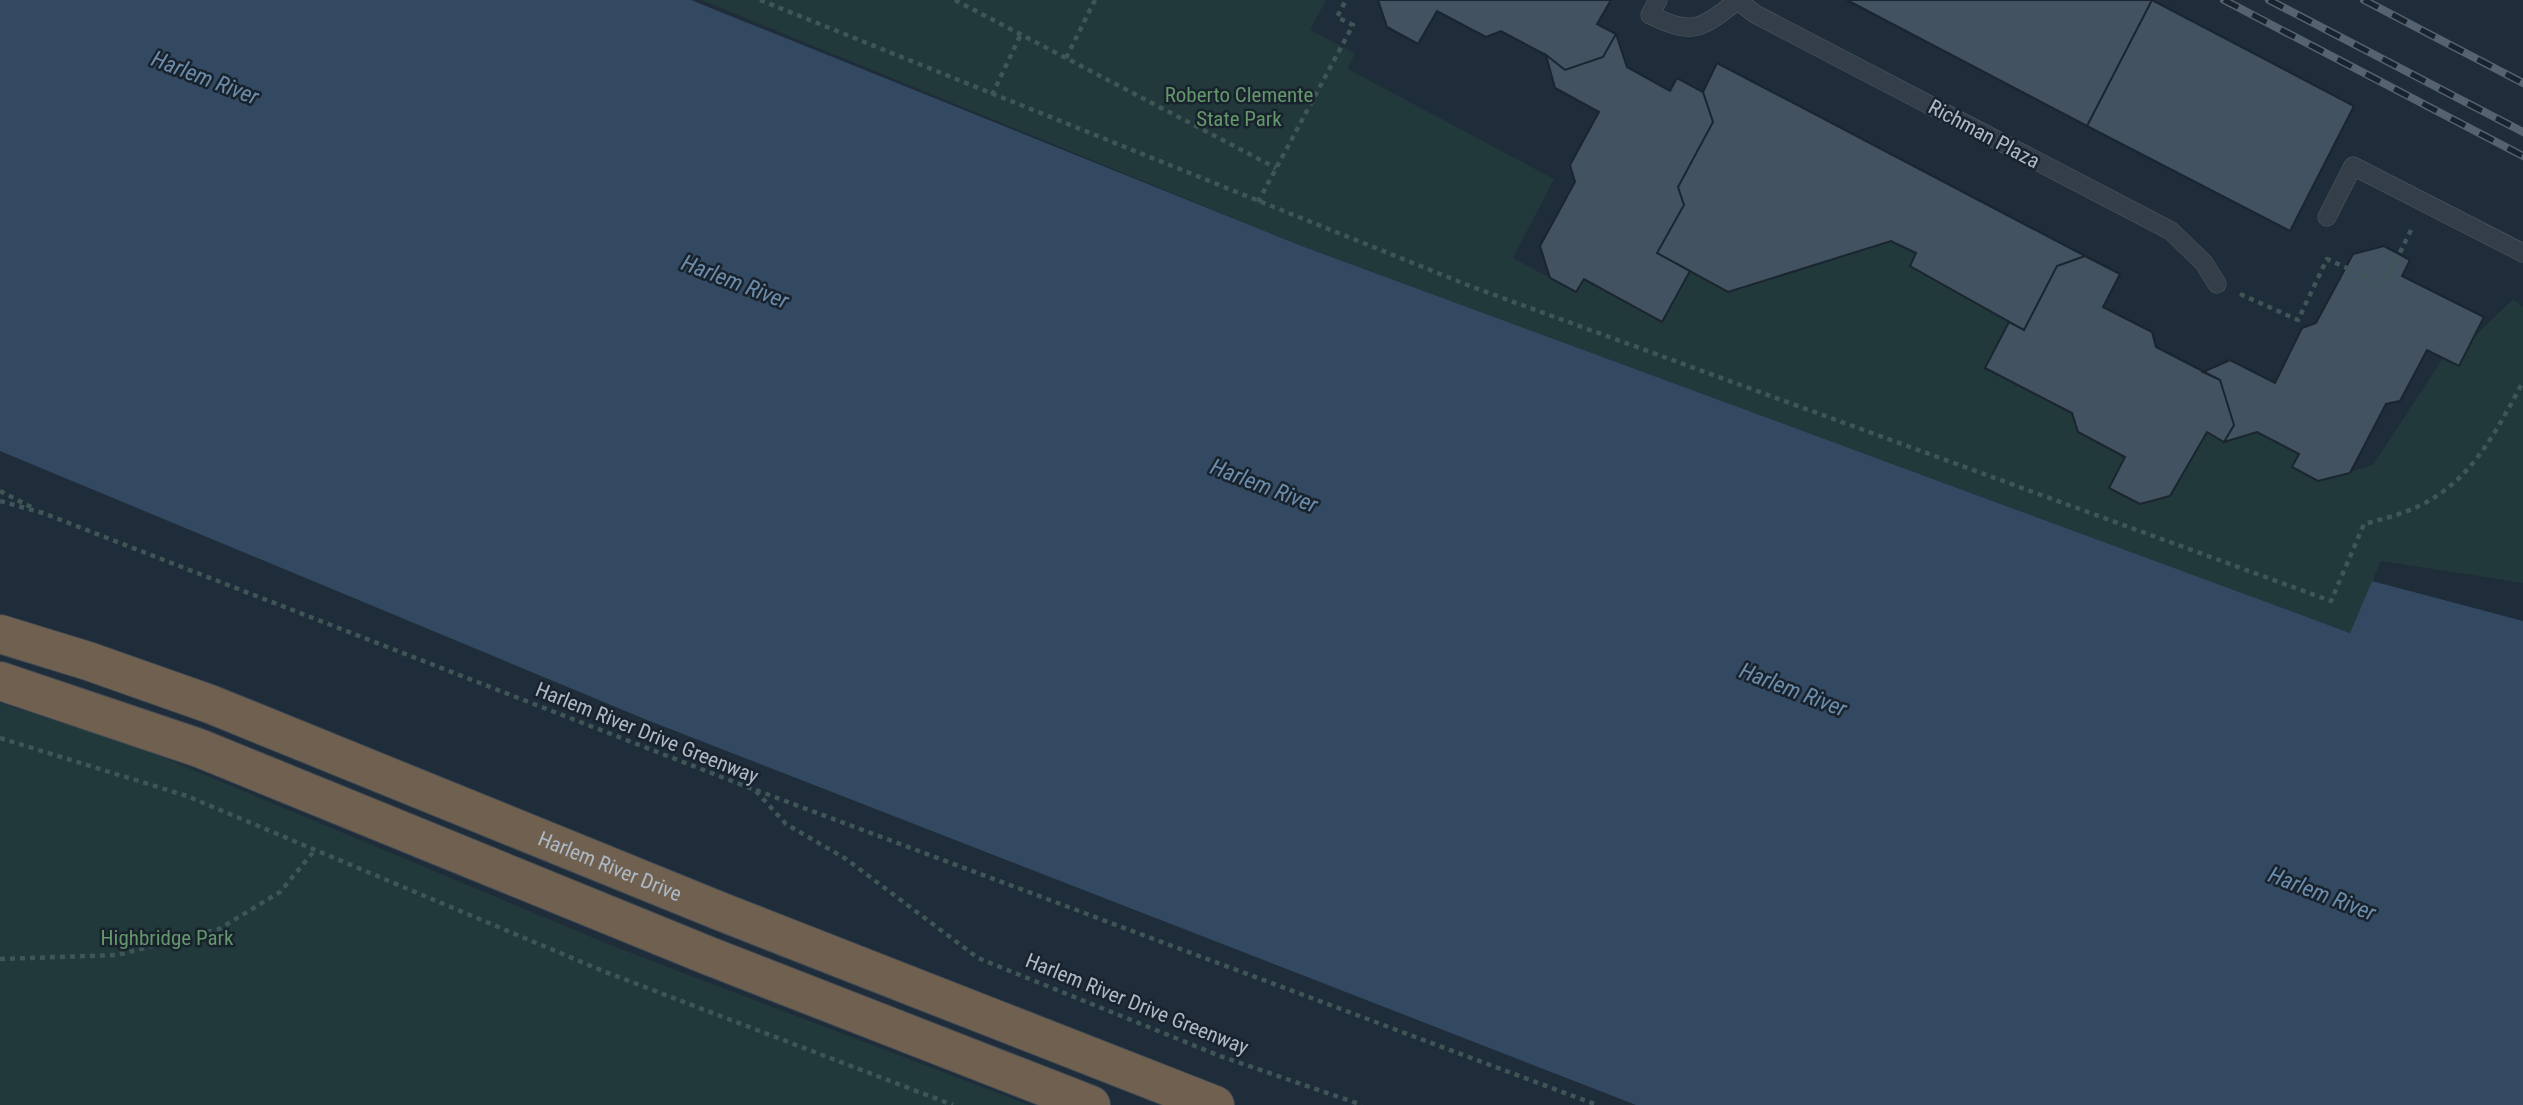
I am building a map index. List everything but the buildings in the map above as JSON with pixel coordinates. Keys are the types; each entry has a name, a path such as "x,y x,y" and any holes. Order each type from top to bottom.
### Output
{"highway":[{"name":"Harlem River Drive","path":"0,634 88,661 210,704 709,907 1215,1105"},
{"path":"0,681 199,748 709,956 1091,1105"}],"lane":[{"path":"1658,0 1650,15 1686,28 1702,25 1737,0"},
{"name":"Richman Plaza","path":"1737,0 1755,14 2171,231 2204,263 2217,284"},
{"path":"2327,217 2353,166 2523,253"}],"path":[{"path":"760,0 1469,286 2332,601 2364,524 2420,506 2458,481 2486,448 2523,382"},
{"path":"955,0 1276,168"},
{"path":"1066,58 1096,0"},
{"path":"1258,202 1353,25 1337,17 1346,0"},
{"path":"992,95 1021,34"},
{"path":"2217,284 2298,320 2327,259 2384,285 2404,246"},
{"path":"0,491 43,513"},
{"name":"Harlem River Drive Greenway","path":"0,502 43,513 755,790 786,824 846,859 978,958 1220,1056 1362,1105"},
{"path":"0,738 187,796 603,971 953,1105"},
{"path":"755,790 1597,1105"},
{"path":"0,959 117,955 219,929 280,892 314,850"}],"green space":[{"name":"Roberto Clemente State Park","path":"701,0 1326,0 1310,30 1355,53 1348,69 1554,179 1513,258 1576,292 1584,279 1662,321 1690,271 1728,292 1891,241 1916,253 1910,266 2009,322 1986,368 2072,413 2078,432 2125,457 2109,488 2140,504 2170,496 2207,432 2224,442 2257,432 2299,454 2292,467 2318,481 2373,465 2443,358 2459,366 2473,338 2513,299 2523,307 2523,583 2381,561 2350,633 1299,245"},
{"name":"Highbridge Park","path":"0,703 141,748 608,944 1029,1105 0,1105"}],"water":[{"name":"Harlem River","path":"0,0 691,0 1299,245 2350,633 2372,581 2523,621 2523,1105 1636,1105 647,720 0,451"}],"railway":[{"path":"2224,0 2523,156"},
{"path":"2269,0 2523,132"},
{"path":"2364,0 2523,83"}]}
